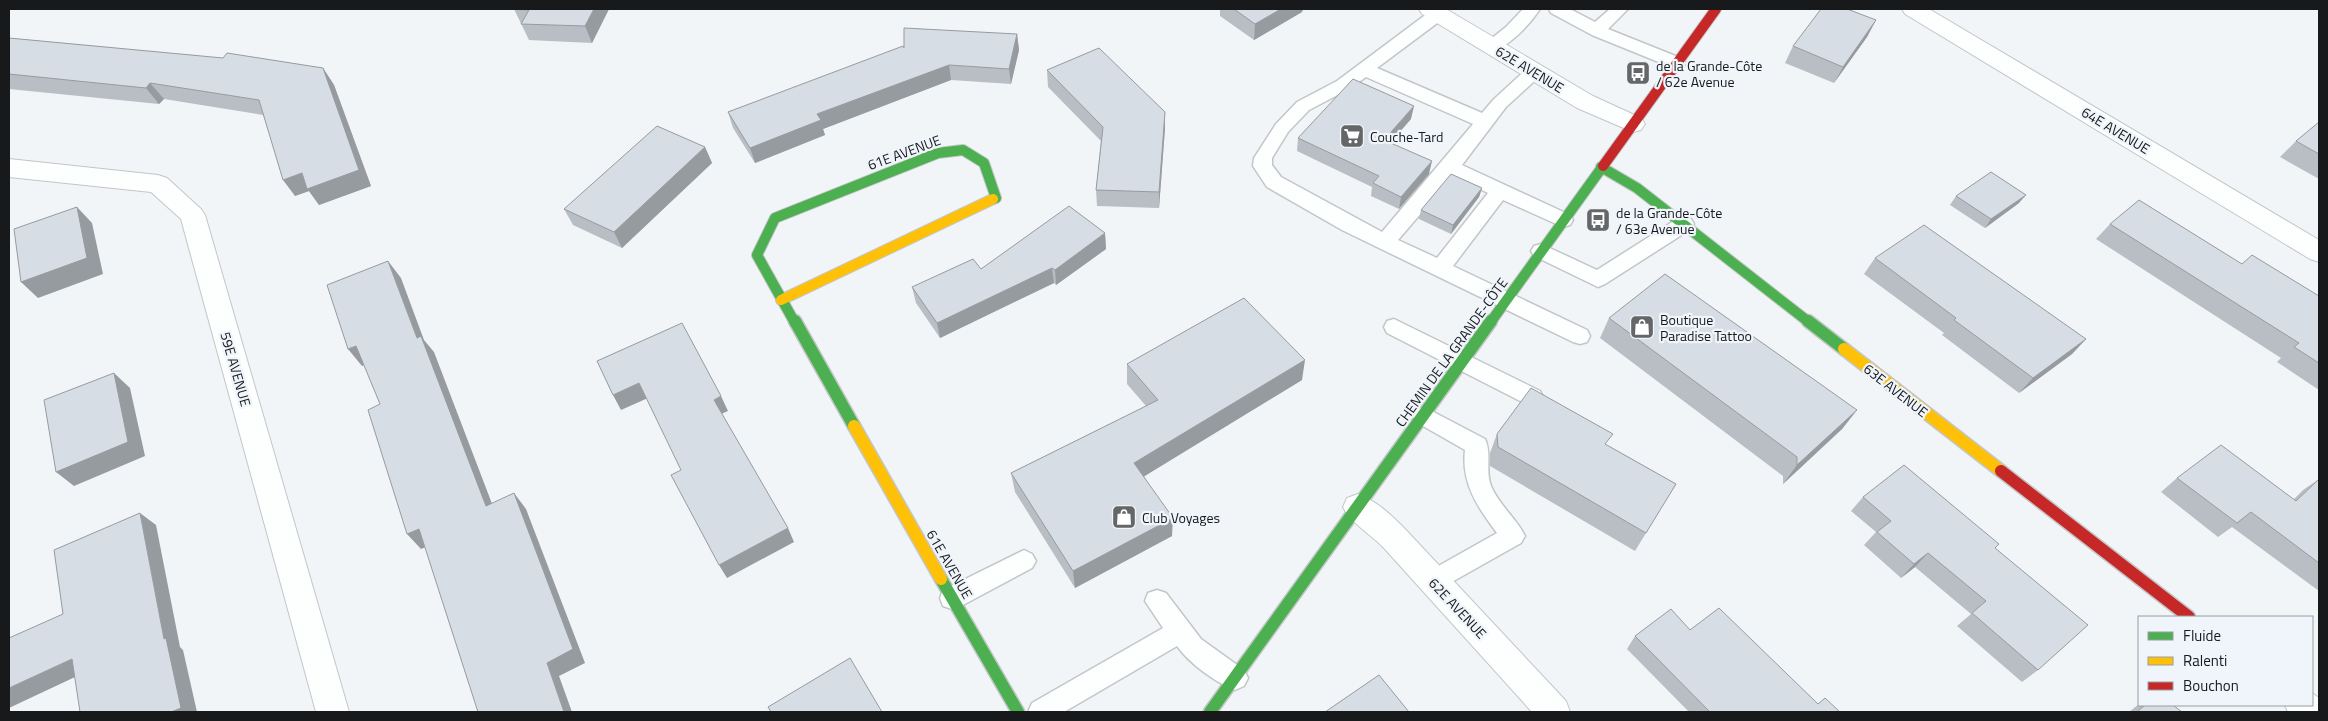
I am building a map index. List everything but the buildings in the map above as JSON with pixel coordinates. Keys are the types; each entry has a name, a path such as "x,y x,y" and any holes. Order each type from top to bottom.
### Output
{"street":[{"name":"CHEMIN DE LA GRANDE-CÔTE","path":"1210,712 1716,9"},
{"name":"64E AVENUE","path":"1912,9 2319,252"},
{"name":"62E AVENUE","path":"1434,11 1597,108 1633,124"},
{"name":"61E AVENUE","path":"782,300 996,198 984,163 963,150 938,153 775,218 757,255 782,300 952,598 1018,712"},
{"name":"63E AVENUE","path":"1601,167 1637,188 2188,616"},
{"name":"59E AVENUE","path":"9,168 158,184 192,215 333,712"},
{"name":"62E AVENUE","path":"1358,508 1378,522 1554,712"}],"lane":[{"path":"1491,46 1512,31 1532,9"},
{"path":"1557,9 1598,31 1677,63"},
{"path":"1598,31 1606,20 1620,9"},
{"path":"1434,11 1343,85 1303,106 1282,128 1263,158 1262,166 1274,182 1349,225 1580,336"},
{"path":"1364,69 1485,122"},
{"path":"1385,242 1450,167 1510,93 1534,72"},
{"path":"1450,167 1563,220"},
{"path":"1440,269 1500,190"},
{"path":"1541,252 1598,278 1684,224"},
{"path":"1394,327 1532,397"},
{"path":"1424,416 1477,446 1474,460 1475,476 1483,495 1513,536 1434,581"},
{"path":"952,598 1024,562"},
{"path":"1157,601 1198,652 1235,678"},
{"path":"1041,712 1180,631"}],"traffic: fast":[{"path":"854,426 757,255 775,218 938,153 963,150 984,163 996,198 993,199"},
{"path":"1210,712 1603,166"},
{"path":"1601,167 1637,188 1844,349"},
{"path":"941,579 1018,712"}],"traffic: slow":[{"path":"781,300 993,199"},
{"path":"1844,349 2001,471"},
{"path":"854,426 941,579"}],"traffic: jam":[{"path":"1603,166 1716,9"},
{"path":"2001,471 2188,616"}],"place":[{"name":"de la Grande-Côte / 62e Avenue","path":"1638,73"},
{"name":"Couche-Tard","path":"1352,136"},
{"name":"de la Grande-Côte / 63e Avenue","path":"1598,220"},
{"name":"Boutique Paradise Tattoo","path":"1642,327"},
{"name":"Club Voyages","path":"1124,517"}]}
